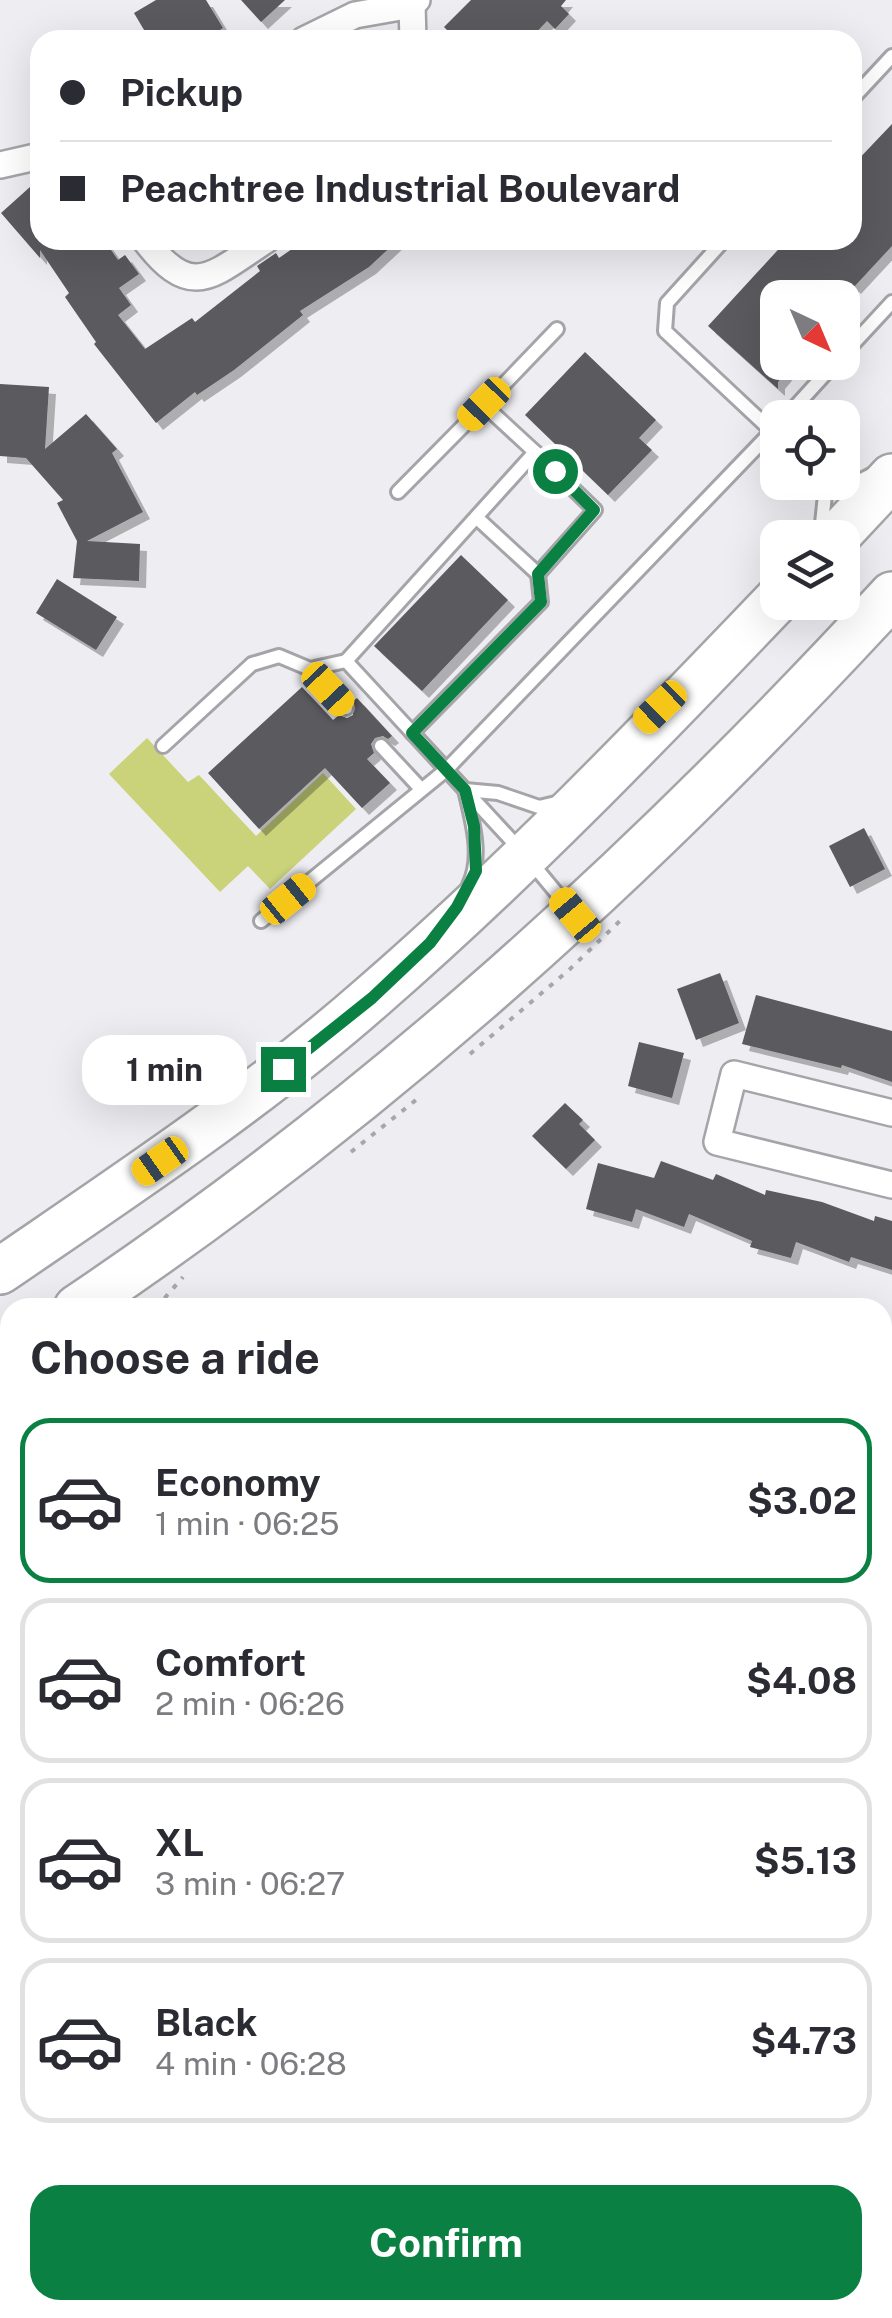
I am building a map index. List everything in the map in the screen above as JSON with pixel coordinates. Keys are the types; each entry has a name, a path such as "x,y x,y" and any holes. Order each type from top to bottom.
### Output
{"highway":[{"path":"852,520 892,477"},
{"path":"91,1298 349,1110 575,915 783,712 892,595"},
{"path":"0,1271 223,1117 372,998 526,855 760,616"}],"street":[{"path":"326,30 356,16 414,2 413,30"},
{"path":"0,165 30,158"},
{"path":"154,250 174,273 198,279 250,250"},
{"path":"892,1113 734,1074 717,1142 892,1185"}],"lane":[{"path":"862,88 892,56"},
{"path":"715,250 667,303 665,331 760,417"},
{"path":"860,337 892,302"},
{"path":"398,492 557,329"},
{"path":"801,400 820,380"},
{"path":"484,404 594,510 538,574"},
{"path":"261,921 446,770 760,447"},
{"path":"310,670 346,660 535,452"},
{"path":"860,480 892,462"},
{"path":"412,733 541,602 538,574 476,517"},
{"path":"465,790 498,794 539,807 562,802 708,659 760,615"},
{"path":"163,746 252,664 279,656 310,670 346,708"},
{"path":"346,660 526,855 575,915"},
{"path":"381,746 421,789"},
{"path":"430,943 457,907 476,871 474,826 465,790"}],"green space":[{"path":"147,738 188,782 199,775 256,836 323,773 356,809 270,889 248,866 220,892 109,774"}],"building":[{"path":"156,0 206,0 223,28 144,30 134,13"},
{"path":"241,0 285,0 261,22"},
{"path":"471,0 566,0 561,6 569,14 555,29 547,21 538,30 444,27"},
{"path":"892,124 892,246 860,281 760,280 760,373 708,326 778,250 862,250 862,156"},
{"path":"30,187 30,246 1,213"},
{"path":"40,250 111,250 118,260 125,255 139,274 119,288 131,305 118,315 145,349 192,318 195,322 260,271 257,266 276,253 279,258 291,250 387,250 369,267 300,311 303,315 234,370 197,395 195,392 156,423 94,344 65,297 69,293"},
{"path":"585,352 656,420 639,438 652,450 608,495 525,415"},
{"path":"0,384 49,387 45,449 86,414 117,449 112,453 143,512 87,541 140,544 139,581 73,578 77,541 57,503 63,500 26,458 0,456"},
{"path":"461,555 508,600 422,691 374,646"},
{"path":"57,579 117,617 96,650 36,613"},
{"path":"302,687 333,720 339,715 353,715 353,701 357,698 392,736 375,738 371,744 374,753 367,759 390,783 362,808 325,768 259,829 208,773"},
{"path":"864,828 885,869 850,887 829,846"},
{"path":"720,973 739,1023 696,1040 677,989"},
{"path":"756,995 892,1031 892,1082 842,1065 841,1068 742,1044"},
{"path":"639,1042 684,1053 672,1098 628,1086"},
{"path":"565,1103 583,1120 579,1124 595,1140 566,1169 532,1136"},
{"path":"661,1161 713,1180 716,1174 765,1195 766,1190 822,1202 874,1221 875,1216 892,1221 892,1270 851,1257 849,1262 796,1242 791,1258 750,1247 752,1241 689,1214 684,1227 636,1209 632,1222 586,1209 598,1163 654,1178"}],"route":[{"path":"283,1069 372,998 430,943 457,907 476,871 474,826 465,790 412,733 541,602 538,574 594,510 555,471"}]}
